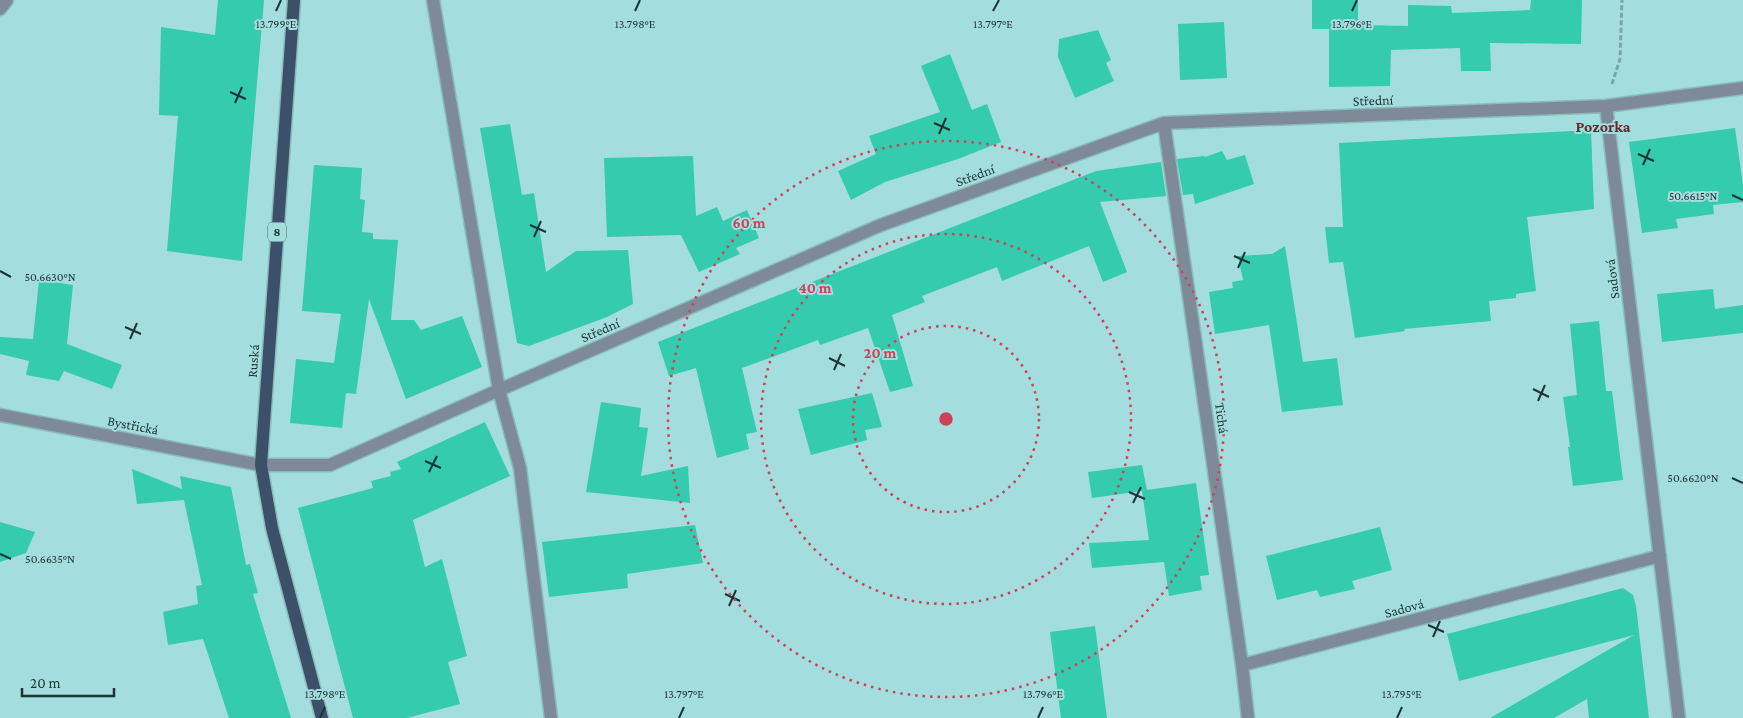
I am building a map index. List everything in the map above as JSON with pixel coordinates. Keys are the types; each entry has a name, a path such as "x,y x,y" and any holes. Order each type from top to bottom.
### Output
{"main road":[{"name":"Ruská","path":"294,0 261,465 272,528 322,718"}],"street":[{"path":"0,9 7,0"},
{"path":"433,0 498,390 520,468 551,718"},
{"name":"Střední","path":"261,465 330,465 498,390 881,225 1164,123 1606,106 1743,88"},
{"name":"Sadová","path":"1606,106 1679,718"},
{"name":"Tichá","path":"1164,123 1248,718"},
{"name":"Bystřická","path":"0,414 261,465"},
{"name":"Sadová","path":"1242,665 1660,556"}],"path":[{"path":"1606,106 1620,59 1622,0"}],"building":[{"path":"218,0 264,0 242,261 167,251 178,116 159,115 161,27 215,35"},
{"path":"1312,0 1358,0 1358,25 1408,26 1408,5 1451,6 1452,13 1530,10 1531,0 1582,0 1581,44 1490,43 1491,71 1461,71 1460,48 1391,50 1390,86 1329,87 1329,29 1312,29"},
{"path":"1224,22 1227,78 1180,80 1178,24"},
{"path":"1098,30 1111,60 1106,63 1114,81 1075,98 1058,57 1059,39"},
{"path":"950,54 972,110 987,104 1001,142 958,159 885,182 851,200 838,171 876,154 869,136 940,112 921,66"},
{"path":"510,124 522,195 534,193 546,272 576,251 628,250 633,304 607,317 529,346 517,343 480,128"},
{"path":"1735,128 1743,185 1743,202 1713,205 1714,214 1676,219 1678,228 1642,233 1629,142"},
{"path":"1591,130 1594,209 1527,217 1536,291 1516,294 1516,298 1489,301 1491,321 1404,329 1405,331 1355,338 1343,262 1329,263 1325,227 1343,227 1339,143"},
{"path":"1222,151 1227,160 1245,155 1254,184 1195,204 1193,194 1183,195 1177,159 1205,157"},
{"path":"693,156 696,216 717,207 723,221 747,210 759,238 736,248 740,254 699,272 681,235 607,237 604,158"},
{"path":"1161,162 1166,196 1100,202 1127,272 1103,282 1089,246 1002,281 997,267 922,296 925,302 892,315 913,386 890,392 868,328 820,345 818,340 742,368 757,432 746,434 749,449 717,458 696,368 669,376 658,342 1096,171"},
{"path":"314,165 362,168 360,199 365,200 362,232 373,233 373,239 398,240 391,320 414,320 421,330 462,316 482,367 406,399 369,299 356,394 346,393 342,428 290,423 296,359 334,363 341,314 302,311"},
{"path":"1285,246 1303,362 1337,358 1343,405 1282,412 1269,325 1215,334 1209,292 1233,288 1232,282 1243,280 1238,256 1272,254"},
{"path":"39,280 73,285 67,344 122,365 112,389 64,371 59,381 26,375 29,361 0,354 0,337 33,339"},
{"path":"1713,289 1715,309 1743,305 1743,333 1662,342 1657,294"},
{"path":"1599,321 1606,391 1612,391 1623,480 1573,486 1563,397 1577,395 1570,324"},
{"path":"872,393 882,427 865,430 867,440 811,455 798,409"},
{"path":"601,402 641,408 639,427 648,428 641,476 688,466 690,503 586,492"},
{"path":"485,422 510,476 413,520 425,567 442,559 467,656 448,662 460,704 407,718 353,718 298,508 373,488 371,481 391,476 390,472 401,469 397,462"},
{"path":"1142,465 1147,490 1196,483 1209,575 1200,576 1202,590 1169,596 1164,562 1092,568 1089,543 1149,540 1142,491 1092,498 1088,472"},
{"path":"132,469 182,489 180,476 231,487 246,565 250,564 258,593 253,594 291,718 229,718 203,639 168,645 163,612 198,604 196,586 202,585 184,500 137,504"},
{"path":"0,522 35,532 26,553 0,562"},
{"path":"695,525 703,563 627,574 628,588 549,597 542,542"},
{"path":"1380,527 1392,570 1352,581 1355,589 1320,597 1317,590 1277,600 1266,556"},
{"path":"1623,588 1633,595 1636,606 1649,718 1589,718 1587,699 1554,718 1490,718 1634,635 1459,681 1447,634"},
{"path":"1095,626 1107,718 1061,718 1050,632"}],"district":[{"name":"Pozorka","path":"1603,126"}]}
